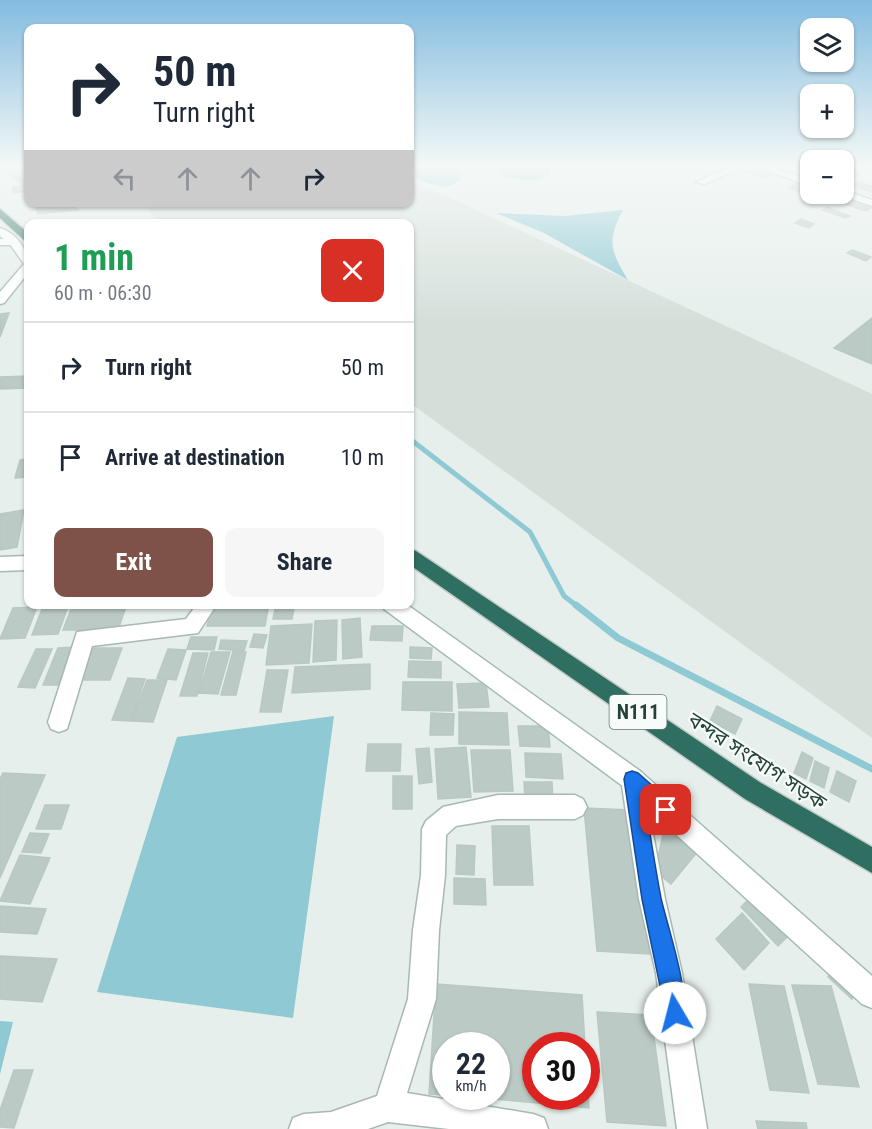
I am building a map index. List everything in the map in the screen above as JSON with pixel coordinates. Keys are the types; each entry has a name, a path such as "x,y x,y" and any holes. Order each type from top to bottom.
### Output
{"highway":[{"path":"8,220 24,234"},
{"name":"বন্দর সংযোগ সড়ক","path":"414,559 753,791 872,861"}],"street":[{"path":"0,231 14,242 24,258"},
{"path":"0,242 14,242"},
{"path":"0,300 24,269"},
{"path":"0,564 24,562"},
{"path":"59,722 84,638 191,627 204,609"},
{"path":"398,609 632,779 872,994"},
{"path":"632,779 652,899 669,973 692,1129"},
{"path":"388,1107 422,999 426,930 434,875 434,829 451,815 498,807 575,807"},
{"path":"304,1129 332,1127 388,1107 422,1109 533,1129"}],"shaded area":[{"path":"414,220 497,220 872,394 872,738 414,406"}],"water":[{"path":"512,220 619,220 614,230 614,254 628,280 544,233"},
{"path":"334,716 293,1018 97,992 177,737"},
{"path":"0,1021 13,1022 0,1074"}],"building":[{"path":"803,220 814,224 809,228 795,223"},
{"path":"852,250 871,257 866,261 847,253"},
{"path":"9,313 0,337 0,314"},
{"path":"872,318 872,364 834,348"},
{"path":"24,376 24,388 0,389 0,377"},
{"path":"20,460 24,460 24,477 15,478"},
{"path":"24,510 17,547 0,550 0,514"},
{"path":"13,608 36,609 25,638 0,639"},
{"path":"42,609 67,609 58,634 32,635"},
{"path":"71,609 125,609 118,630 63,630"},
{"path":"212,609 268,609 265,626 207,626"},
{"path":"275,609 294,609 292,619 273,619"},
{"path":"360,618 362,657 343,659 342,620"},
{"path":"337,620 336,660 313,662 315,621"},
{"path":"312,624 309,663 266,665 271,626"},
{"path":"372,626 403,626 402,641 370,640"},
{"path":"254,634 267,635 263,648 250,647"},
{"path":"191,637 217,637 214,650 187,649"},
{"path":"221,640 247,641 244,651 219,649"},
{"path":"75,647 61,685 43,685 58,648"},
{"path":"410,647 432,648 431,659 410,658"},
{"path":"93,648 122,648 110,680 80,680"},
{"path":"36,649 52,649 35,688 18,687"},
{"path":"168,649 186,650 176,680 157,678"},
{"path":"233,651 246,652 236,695 221,695"},
{"path":"211,652 230,652 218,694 199,693"},
{"path":"193,653 208,653 197,696 180,696"},
{"path":"409,661 441,662 441,678 408,677"},
{"path":"370,664 370,689 292,693 295,667"},
{"path":"267,670 288,670 281,712 260,712"},
{"path":"128,678 145,679 131,721 112,720"},
{"path":"147,680 167,680 153,722 132,721"},
{"path":"403,682 452,682 452,711 402,710"},
{"path":"486,683 489,707 459,708 457,684"},
{"path":"717,706 742,719 735,734 710,721"},
{"path":"459,712 507,713 509,745 459,744"},
{"path":"431,713 454,714 453,735 430,735"},
{"path":"518,726 548,726 550,747 520,746"},
{"path":"368,744 401,744 400,771 366,771"},
{"path":"466,747 471,797 438,799 435,749"},
{"path":"429,748 432,782 419,784 416,749"},
{"path":"471,750 510,750 513,791 474,792"},
{"path":"802,752 813,758 806,779 794,773"},
{"path":"525,753 561,754 563,779 526,777"},
{"path":"815,761 829,768 824,788 810,781"},
{"path":"837,771 856,781 849,802 830,792"},
{"path":"3,773 45,775 0,878 0,779"},
{"path":"393,776 412,776 412,809 393,809"},
{"path":"524,782 552,782 553,802 525,801"},
{"path":"45,805 69,805 61,829 36,829"},
{"path":"584,808 630,810 650,954 597,951"},
{"path":"643,815 659,817 651,847"},
{"path":"665,825 699,850 671,884 655,871"},
{"path":"492,826 529,826 533,885 494,885"},
{"path":"30,833 49,834 41,853 22,852"},
{"path":"457,845 475,846 474,875 456,874"},
{"path":"20,855 50,858 30,904 0,901"},
{"path":"454,878 485,879 486,905 454,904"},
{"path":"752,896 789,935 778,946 741,907"},
{"path":"0,906 46,909 37,934 0,932"},
{"path":"742,913 769,943 744,970 716,939"},
{"path":"0,956 57,959 42,1002 0,999"},
{"path":"836,965 860,987 852,999 828,977"},
{"path":"436,984 582,995 584,1032 522,1032 522,1102 510,1101 510,1032 433,1032"},
{"path":"749,984 784,986 809,1093 770,1090"},
{"path":"792,985 831,986 859,1087 818,1084"},
{"path":"597,1012 651,1015 666,1126 607,1122"},
{"path":"432,1047 432,1094 429,1094"},
{"path":"14,1070 33,1070 14,1128 0,1127 0,1110"},
{"path":"756,1121 806,1123 807,1129 758,1129"}],"waterway":[{"path":"414,442 530,532 564,596 577,606"},
{"path":"576,605 618,638 872,769"}],"route":[{"path":"666,810 632,779 652,899 669,973 675,1013"}]}
